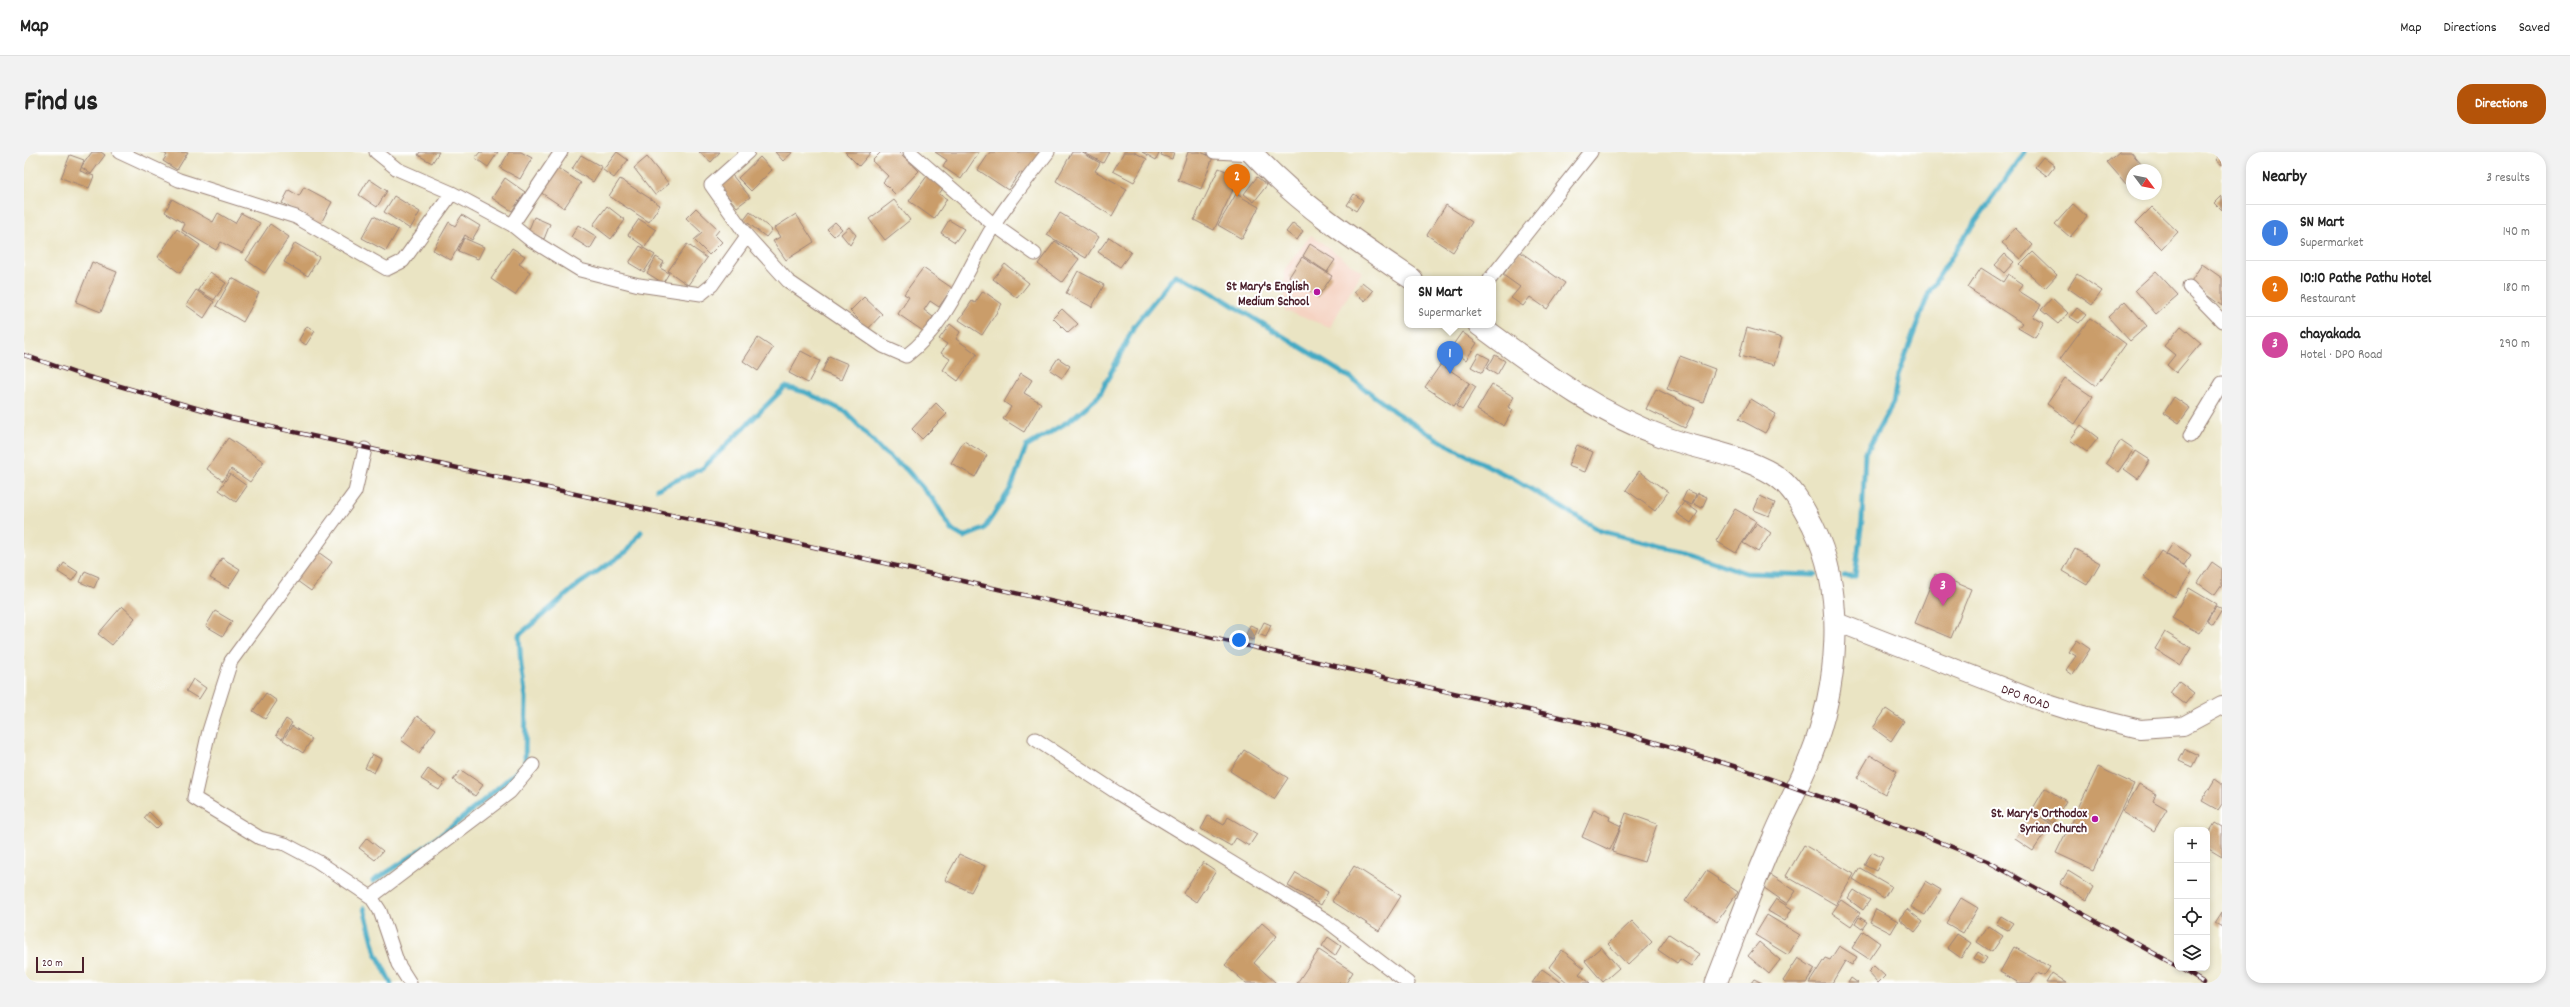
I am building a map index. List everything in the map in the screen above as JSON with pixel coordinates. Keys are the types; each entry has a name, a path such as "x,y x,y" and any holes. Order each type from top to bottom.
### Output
{"main road":[{"path":"1252,153 1290,191 1331,223 1408,276"},
{"path":"1483,328 1564,387 1606,412 1664,437 1739,459 1774,475 1800,500 1820,540 1829,567 1834,621 1829,698 1811,757 1772,839 1716,983"}],"street":[{"path":"119,152 179,180 296,217 387,269 403,261 452,193"},
{"path":"376,152 397,169 452,193 512,225 528,238 580,270 639,285 701,294 712,285 747,236"},
{"path":"512,225 561,152"},
{"path":"748,152 711,185 747,236 788,281 883,346 906,356 923,343 948,308 994,225 1048,152"},
{"path":"910,152 994,225 1036,254"},
{"path":"1214,152 1252,153"},
{"path":"1492,276 1591,152"},
{"path":"2189,287 2222,321"},
{"path":"2190,436 2222,383"},
{"path":"365,449 354,492 231,661 209,731 194,798 260,838 285,844 317,861 371,897 380,911 398,964 410,983"},
{"name":"DPO ROAD","path":"1834,621 2039,701 2082,715 2140,729 2184,726 2222,705"},
{"path":"1035,739 1119,794 1326,920 1408,983"},
{"path":"371,897 510,792 533,765"}],"shaded area":[{"name":"St Mary's English Medium School","path":"1311,235 1362,272 1330,327 1285,311 1284,270"}],"building":[{"path":"92,152 101,152 105,155 91,174 81,167"},
{"path":"162,152 188,152 177,170 163,161 167,155"},
{"path":"420,152 439,152 432,163 418,155"},
{"path":"480,152 498,152 488,167 475,158"},
{"path":"509,152 521,152 532,158 520,179 500,168"},
{"path":"617,152 628,160 614,178 603,170"},
{"path":"699,152 720,152 711,162"},
{"path":"775,152 793,152 783,161"},
{"path":"845,152 871,152 859,166"},
{"path":"881,152 899,152 919,171 896,195 883,182 888,176 872,161"},
{"path":"935,152 979,152 961,179 943,167 947,160"},
{"path":"990,152 1041,152 1025,176 1020,172 1008,190 978,170"},
{"path":"1072,152 1081,152 1100,163 1095,171 1127,189 1112,216 1056,181"},
{"path":"1083,152 1109,152 1103,163"},
{"path":"1124,152 1134,152 1147,159 1134,182 1113,171"},
{"path":"1142,152 1160,152 1156,160"},
{"path":"1162,152 1174,152 1172,159 1161,155"},
{"path":"1188,152 1200,152 1213,157 1201,189 1178,180"},
{"path":"2119,152 2131,152 2141,164 2126,164 2126,184 2107,162"},
{"path":"2222,152 2222,165 2216,160"},
{"path":"70,155 84,160 80,171 94,176 89,188 61,178"},
{"path":"581,155 602,167 593,182 572,169"},
{"path":"647,157 669,184 655,195 634,168"},
{"path":"760,157 772,170 751,191 738,178"},
{"path":"2043,157 2055,166 2047,176 2035,167"},
{"path":"556,167 581,183 564,208 540,192"},
{"path":"1219,168 1239,177 1214,230 1194,220"},
{"path":"732,175 750,197 737,207 719,186"},
{"path":"927,176 944,187 939,194 947,199 934,219 909,201"},
{"path":"1257,177 1267,185 1254,202 1244,194"},
{"path":"505,178 525,192 512,211 492,198"},
{"path":"369,179 387,191 377,207 359,195"},
{"path":"620,179 660,205 649,222 609,196"},
{"path":"304,187 332,202 320,225 282,203 289,190 299,196"},
{"path":"1236,194 1259,207 1242,239 1218,225"},
{"path":"1354,194 1363,200 1356,211 1347,205"},
{"path":"394,196 420,212 410,229 384,212"},
{"path":"2222,196 2222,210 2215,203"},
{"path":"172,199 213,222 218,213 235,223 241,213 260,223 242,253 221,242 216,250 182,230 185,224 165,212"},
{"path":"894,200 910,220 885,240 869,219"},
{"path":"2073,204 2087,217 2070,237 2055,224"},
{"path":"1446,205 1472,222 1453,252 1427,235"},
{"path":"607,206 625,220 611,239 593,225"},
{"path":"2152,207 2178,232 2162,249 2136,223"},
{"path":"696,208 719,230 715,235 722,242 709,255 694,240 702,233 686,218"},
{"path":"750,212 772,230 766,237 744,220"},
{"path":"1060,213 1099,237 1086,258 1047,235"},
{"path":"796,214 814,242 786,260 773,241 780,237 774,228"},
{"path":"462,215 480,226 472,240 465,235 451,260 433,250 449,222 455,226"},
{"path":"374,216 398,230 386,251 362,238"},
{"path":"534,217 550,224 544,239 528,232"},
{"path":"639,219 656,230 645,247 628,235"},
{"path":"949,220 964,229 955,242 941,233"},
{"path":"835,222 842,229 834,236 827,229"},
{"path":"1293,223 1303,231 1297,240 1286,232"},
{"path":"270,224 289,237 265,273 246,260"},
{"path":"578,225 597,237 590,249 571,237"},
{"path":"849,227 856,235 850,245 841,234"},
{"path":"2015,228 2033,245 2021,259 2002,243"},
{"path":"177,229 200,245 180,273 158,257"},
{"path":"1109,237 1131,252 1120,267 1098,252"},
{"path":"464,238 484,247 478,259 458,251"},
{"path":"1055,241 1079,259 1062,282 1038,264"},
{"path":"295,243 319,257 308,276 284,262"},
{"path":"687,244 707,258 688,285 668,271"},
{"path":"1310,244 1335,260 1327,272 1303,256"},
{"path":"640,246 655,255 644,272 629,263"},
{"path":"512,248 525,256 519,264 530,272 515,295 491,279"},
{"path":"1519,251 1565,283 1547,309 1530,297 1523,306 1511,298 1520,287 1503,275"},
{"path":"2033,252 2057,275 2045,288 2020,265"},
{"path":"2005,254 2014,262 2004,273 1995,265"},
{"path":"656,257 664,262 660,268 669,273 663,283 647,273"},
{"path":"1302,257 1332,276 1318,297 1289,277"},
{"path":"92,262 117,272 101,312 76,302"},
{"path":"1005,264 1029,283 1017,298 993,279"},
{"path":"2202,264 2222,278 2222,306 2190,283"},
{"path":"923,268 952,288 939,307 930,301 924,310 933,317 923,331 898,314 909,297 904,294"},
{"path":"1981,268 2003,282 2008,274 2023,284 2019,291 2041,305 2033,317 2044,323 2035,338 2018,328 2022,323 1968,288"},
{"path":"1078,271 1104,285 1092,307 1066,293"},
{"path":"2156,271 2178,295 2156,314 2135,290"},
{"path":"210,272 226,283 214,300 198,290"},
{"path":"2077,274 2102,291 2092,305 2068,288"},
{"path":"232,278 259,293 243,322 216,306"},
{"path":"1362,282 1373,291 1365,301 1354,292"},
{"path":"196,290 214,302 204,318 186,305"},
{"path":"983,291 1002,304 982,335 959,320 972,301 975,303"},
{"path":"864,297 882,314 868,329 850,311"},
{"path":"2052,298 2068,313 2058,324 2041,310"},
{"path":"2125,301 2147,326 2130,341 2108,317"},
{"path":"2077,308 2086,315 2079,323 2070,317"},
{"path":"1062,309 1078,324 1068,333 1053,318"},
{"path":"2090,318 2126,344 2096,386 2060,359"},
{"path":"950,324 960,332 956,339 977,354 958,381 943,370 950,359 941,353 947,344 939,339"},
{"path":"307,326 315,331 306,345 299,340"},
{"path":"2181,326 2201,343 2176,373 2167,365 2175,355 2164,346"},
{"path":"1747,328 1782,338 1774,365 1739,356"},
{"path":"1462,332 1477,343 1466,360 1450,349"},
{"path":"758,338 773,348 758,371 743,361"},
{"path":"801,351 820,361 808,383 789,373"},
{"path":"1479,353 1490,359 1482,373 1471,367"},
{"path":"1495,355 1505,361 1497,375 1487,369"},
{"path":"829,356 848,364 841,380 822,372"},
{"path":"1680,356 1715,369 1703,402 1667,389"},
{"path":"1058,358 1070,366 1062,378 1050,370"},
{"path":"1441,364 1469,383 1454,406 1425,387"},
{"path":"1021,373 1032,380 1024,393 1041,403 1024,432 1003,419 1011,407 1004,402"},
{"path":"2065,378 2093,397 2075,424 2047,404"},
{"path":"1470,383 1476,387 1462,410 1456,406"},
{"path":"1492,384 1514,397 1508,407 1513,410 1504,426 1477,410"},
{"path":"1656,389 1695,408 1685,428 1646,409"},
{"path":"2174,397 2190,408 2179,423 2164,413"},
{"path":"1751,399 1776,414 1765,433 1739,419"},
{"path":"936,403 947,414 922,439 912,429"},
{"path":"2081,425 2098,438 2087,452 2070,440"},
{"path":"228,438 264,462 250,482 231,469 223,481 207,469"},
{"path":"2121,440 2134,449 2118,472 2106,463"},
{"path":"964,441 987,455 975,477 951,463"},
{"path":"1577,445 1593,452 1585,472 1568,466"},
{"path":"2136,451 2150,460 2138,479 2124,469"},
{"path":"1639,471 1668,492 1655,511 1626,490"},
{"path":"230,474 247,486 236,502 219,490"},
{"path":"1687,490 1696,494 1692,505 1682,501"},
{"path":"1698,493 1707,497 1702,508 1693,503"},
{"path":"1760,496 1775,503 1769,516 1754,510"},
{"path":"1684,502 1698,512 1691,523 1676,513"},
{"path":"1735,509 1756,521 1736,553 1716,541"},
{"path":"1757,523 1771,533 1758,552 1743,543"},
{"path":"2173,543 2191,555 2184,565 2166,554"},
{"path":"314,549 332,562 311,591 293,578"},
{"path":"2075,549 2100,563 2087,585 2063,571"},
{"path":"2161,551 2192,572 2175,597 2144,577"},
{"path":"222,558 240,569 228,588 210,578"},
{"path":"2212,562 2222,569 2222,585 2215,595 2198,583"},
{"path":"64,563 78,572 72,581 58,572"},
{"path":"85,571 99,577 94,588 80,582"},
{"path":"1935,574 1971,589 1951,638 1915,623"},
{"path":"2189,588 2216,604 2199,633 2172,618"},
{"path":"122,606 135,618 112,645 98,634"},
{"path":"2216,606 2222,610 2213,625 2207,621"},
{"path":"215,611 232,621 223,636 206,626"},
{"path":"1264,622 1271,625 1266,637 1258,634"},
{"path":"1250,625 1258,628 1253,640 1245,637"},
{"path":"2165,632 2191,648 2181,665 2155,649"},
{"path":"2077,640 2090,649 2073,675 2066,670 2076,656 2069,652"},
{"path":"193,679 206,688 199,699 186,691"},
{"path":"2179,681 2194,693 2185,704 2170,693"},
{"path":"266,693 277,701 265,719 253,711"},
{"path":"1886,709 1904,721 1891,741 1873,728"},
{"path":"417,716 436,729 419,753 401,740"},
{"path":"286,719 292,723 282,739 276,735"},
{"path":"292,726 312,739 303,753 283,740"},
{"path":"2185,749 2198,755 2192,767 2179,761"},
{"path":"1244,750 1288,778 1274,799 1230,771"},
{"path":"372,754 381,759 374,773 365,768"},
{"path":"1870,755 1897,771 1885,794 1857,778"},
{"name":"St. Mary's Orthodox Syrian Church","path":"2098,767 2134,784 2093,870 2056,853"},
{"path":"428,769 445,781 439,790 421,779"},
{"path":"461,770 483,785 475,796 453,780"},
{"path":"2215,779 2222,784 2222,804 2218,810 2202,801"},
{"path":"2139,784 2156,794 2153,801 2167,809 2154,831 2123,812"},
{"path":"2045,788 2066,801 2053,823 2032,810"},
{"path":"1594,809 1610,817 1609,820 1621,826 1610,850 1582,837"},
{"path":"149,812 161,824 156,829 144,818"},
{"path":"2033,812 2051,824 2033,851 2015,839"},
{"path":"1626,813 1657,824 1644,862 1612,852"},
{"path":"1208,816 1224,825 1228,817 1257,834 1249,846 1236,838 1231,846 1201,829"},
{"path":"2215,823 2222,827 2222,857 2210,850 2210,831"},
{"path":"367,838 383,851 375,860 359,848"},
{"path":"1804,845 1854,874 1836,905 1786,876"},
{"path":"1872,852 1883,858 1876,871 1864,865"},
{"path":"959,854 985,866 971,892 945,880"},
{"path":"1203,862 1216,871 1196,902 1183,893"},
{"path":"1354,866 1401,896 1379,931 1332,901"},
{"path":"1860,868 1891,886 1884,898 1853,879"},
{"path":"1706,871 1738,892 1717,922 1685,901"},
{"path":"2068,871 2094,887 2087,900 2060,884"},
{"path":"1296,873 1328,892 1321,905 1288,886"},
{"path":"1771,875 1796,891 1787,904 1763,887"},
{"path":"1926,881 1941,890 1925,915 1911,907"},
{"path":"1854,890 1870,900 1863,910 1848,899"},
{"path":"1961,898 1978,908 1963,933 1946,923"},
{"path":"1776,899 1792,909 1785,921 1768,911"},
{"path":"1841,900 1860,913 1851,926 1832,913"},
{"path":"1876,909 1898,921 1891,933 1870,922"},
{"path":"1907,909 1923,922 1915,932 1899,919"},
{"path":"2222,912 2222,927 2215,923"},
{"path":"1767,915 1800,935 1788,955 1755,935"},
{"path":"2001,916 2013,923 2008,930 1996,924"},
{"path":"1859,917 1867,922 1862,929 1855,924"},
{"path":"1632,921 1652,942 1628,965 1608,944"},
{"path":"1262,923 1277,936 1254,963 1276,983 1246,983 1225,965"},
{"path":"1988,926 2003,936 1992,952 1977,942"},
{"path":"1863,931 1880,943 1869,959 1852,948"},
{"path":"1669,934 1699,954 1691,966 1680,959 1677,963 1658,950"},
{"path":"1957,934 1971,943 1961,958 1947,948"},
{"path":"1328,937 1341,946 1335,956 1322,946"},
{"path":"1759,942 1780,960 1769,974 1748,956"},
{"path":"1839,946 1857,957 1852,965 1845,961 1832,983 1809,983 1825,958 1830,960"},
{"path":"1601,947 1619,968 1603,982 1585,961"},
{"path":"2014,947 2050,967 2044,976 2037,973 2031,983 2019,983 2000,972"},
{"path":"1319,950 1353,972 1346,983 1297,983"},
{"path":"1562,950 1584,968 1579,974 1590,983 1568,983 1549,967"},
{"path":"1978,952 1987,958 1983,964 1974,958"},
{"path":"1798,958 1815,969 1806,983 1785,983 1783,981"},
{"path":"1874,966 1885,976 1878,983 1868,972"},
{"path":"1542,969 1562,983 1532,983"},
{"path":"2052,973 2067,983 2046,983"},
{"path":"1851,978 1858,983 1848,983"},
{"path":"1754,979 1762,983 1751,983"}],"waterway":[{"path":"1844,576 1855,576 1862,520 1865,454 1893,403 1898,375 1930,290 1959,245 2025,152"},
{"path":"657,489 703,468 785,387 805,392 846,412 881,450 906,469 935,502 952,530 964,537 984,529 1011,488 1026,447 1069,421 1099,396 1135,325 1175,275 1205,288 1352,379 1395,412 1449,446 1514,479 1601,531 1685,552 1746,573 1815,575"},
{"path":"373,881 433,841 489,796 525,764 526,698 521,666 519,635 579,584 626,552 641,532"},
{"path":"364,908 376,953 391,983"}],"railway":[{"path":"24,355 78,374 231,418 739,530 1607,728 1740,768 1880,818 1987,861 2174,964"},
{"path":"2185,971 2204,983"}],"place":[{"name":"10:10 Pathe Pathu Hotel","path":"1237,197"},
{"name":"St Mary's English Medium School","path":"1317,292"},
{"name":"SN Mart","path":"1450,374"},
{"name":"chayakada","path":"1943,606"},
{"name":"St. Mary's Orthodox Syrian Church","path":"2095,819"}]}
